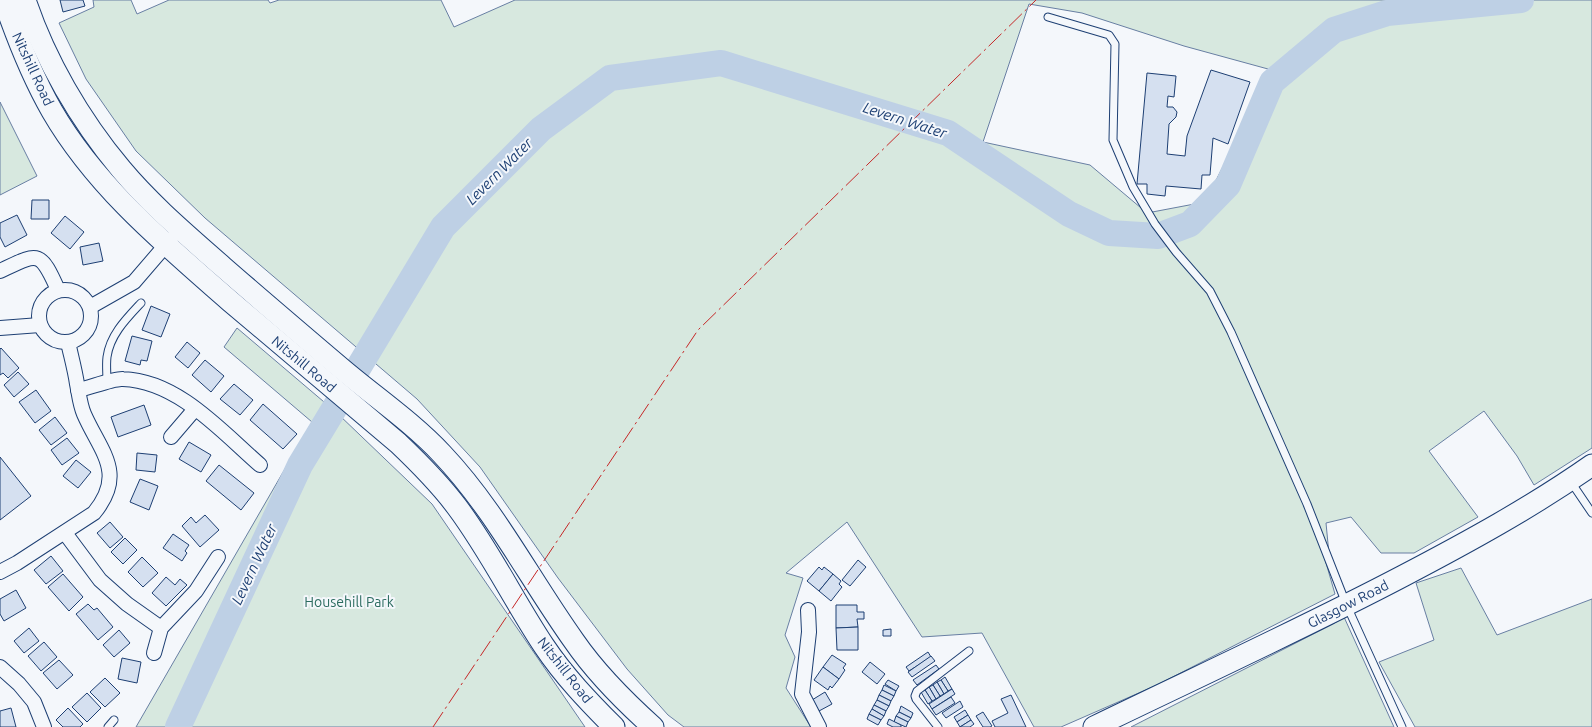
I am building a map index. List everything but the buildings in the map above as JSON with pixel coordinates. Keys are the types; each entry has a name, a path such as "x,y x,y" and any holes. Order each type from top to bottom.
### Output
{"main road":[{"name":"Nitshill Road","path":"4,0 22,50 53,112 96,172 123,203 166,245 398,443 432,476 457,507 486,550 545,646 569,679 614,727"},
{"name":"Nitshill Road","path":"25,0 51,61 88,123 121,169 180,229 289,324 414,426 466,481 488,509 578,647 640,723"},
{"path":"398,443 414,426"},
{"name":"Glasgow Road","path":"1094,727 1347,606 1463,545 1570,480 1592,464"}],"street":[{"path":"90,307 134,282 180,229"},
{"path":"0,271 28,258 37,257 43,260 58,290"},
{"path":"69,289 79,293 90,307 91,320 87,331 79,338 68,342 53,340 45,334 38,317 39,309 45,297 58,290 69,289"},
{"path":"0,328 40,325"},
{"path":"0,572 94,513 106,494 110,474 108,461 83,413 68,342"},
{"path":"78,390 121,378 154,384 175,394 195,409 260,465"},
{"path":"171,437 195,409"},
{"path":"64,533 100,580 127,604 161,628"},
{"path":"154,653 161,628 196,591 218,557"},
{"path":"808,610 809,632 802,694 819,727"},
{"path":"0,667 19,684 34,702 44,727"}],"lane":[{"path":"1048,17 1109,35 1115,44 1113,140 1133,187 1155,224 1210,292 1231,332 1306,504 1347,606 1402,727"},
{"path":"107,383 107,357 110,343 119,327 141,303"},
{"path":"1570,480 1592,513"},
{"path":"938,727 916,699 917,691 969,651"},
{"path":"108,727 114,720"}],"green space":[{"path":"93,0 131,0 137,14 169,0 268,0 270,3 279,0 441,0 454,27 515,0 1592,0 1592,448 1534,485 1517,456 1484,411 1429,451 1478,517 1414,553 1381,553 1351,517 1326,523 1329,554 1324,556 1335,594 1157,685 1061,727 1034,727 982,633 922,637 847,522 786,573 803,578 785,635 795,657 786,688 811,727 684,727 668,715 627,669 558,578 480,467 417,399 205,218 136,151 86,79 59,23 94,7","holes":["1029,4 1082,13 1184,46 1268,69 1246,121 1205,202 1147,213 1090,165 983,142"]},
{"path":"0,102 37,176 0,195"},
{"name":"Househill Park","path":"237,328 337,413 432,504 585,727 136,727 312,422 224,347"},
{"path":"1461,568 1497,635 1592,599 1592,727 1415,727 1379,662 1434,640 1416,583"},
{"path":"1344,617 1394,727 1131,727 1333,624"}],"waterway":[{"name":"Levern Water","path":"357,370 443,227 541,129 610,78 721,63 948,133 1069,214 1109,233 1158,236 1190,224 1228,185 1272,82 1334,30 1387,13 1521,0"},
{"name":"Levern Water","path":"178,727 300,465 337,404"}],"power":[{"path":"433,727 698,330 1036,0"}]}
